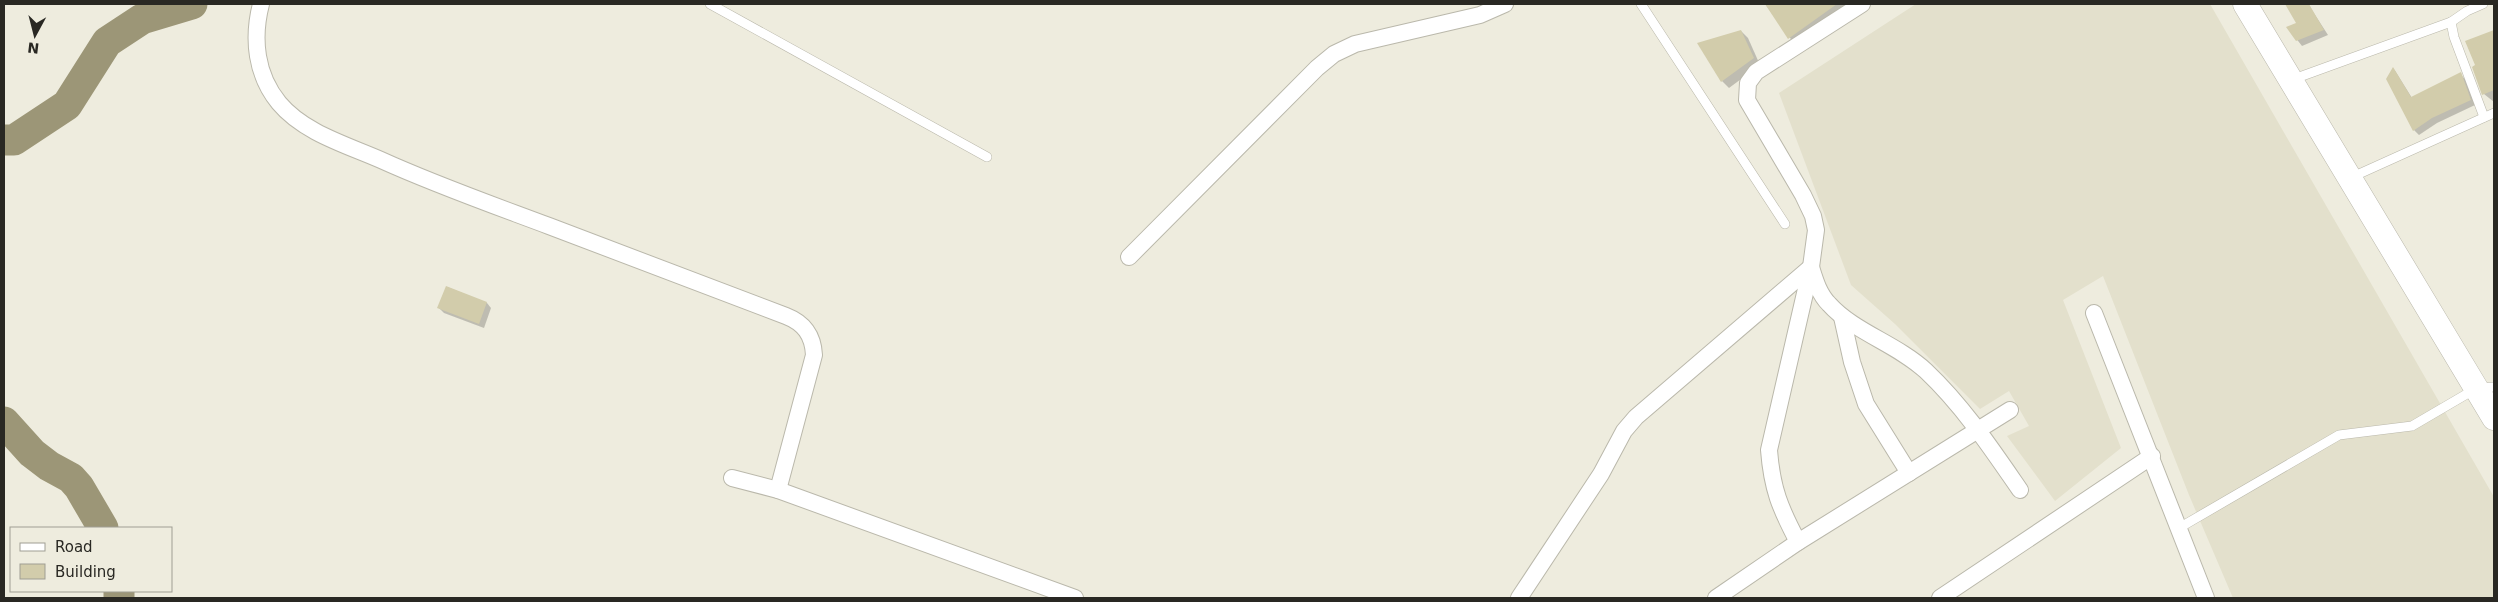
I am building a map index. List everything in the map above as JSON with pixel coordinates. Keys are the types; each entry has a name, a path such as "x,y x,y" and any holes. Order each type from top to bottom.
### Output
{"main road":[{"path":"2246,4 2350,178 2486,387 2494,418"}],"street":[{"path":"261,4 256,42 259,64 267,85 280,104 296,120 315,131 421,178 777,312 796,320 804,326 810,334 814,355 778,490"},
{"path":"1130,257 1317,68 1334,54 1355,44 1480,15 1505,4"},
{"path":"1798,542 1781,510 1771,481 1769,450 1810,267 1816,230 1813,216 1747,100 1748,83 1756,72 1862,4"},
{"path":"1810,267 1817,286 1828,303 1842,317 1900,350 1925,370 1978,430 2020,490"},
{"path":"1519,598 1601,474 1624,432 1636,417 1810,267"},
{"path":"2094,313 2152,456 2206,598"},
{"path":"1842,317 1857,384 1866,404 1909,473"},
{"path":"1716,598 1798,542 2010,410"},
{"path":"1940,598 2152,456"},
{"path":"732,478 778,490 1075,598"}],"lane":[{"path":"710,4 987,158"},
{"path":"1641,4 1785,224"},
{"path":"2291,80 2451,22 2466,10 2483,4"},
{"path":"2451,22 2454,37 2484,117"},
{"path":"2350,178 2494,113"},
{"path":"2179,528 2339,435 2412,426 2486,387"}],"shaded area":[{"path":"1916,4 2210,4 2494,497 2494,598 2233,598 2189,495 2103,276 2063,300 2121,448 2055,501 2007,436 2029,426 2009,391 1980,409 1895,324 1851,285 1779,93"}],"building":[{"path":"1765,4 1837,4 1788,39"},
{"path":"2285,4 2309,4 2324,30 2296,41 2286,27 2296,23"},
{"path":"1741,30 1754,58 1721,82 1697,43"},
{"path":"2494,30 2494,90 2482,95 2472,67 2475,65 2465,41"},
{"path":"2393,67 2411,97 2461,72 2471,100 2432,118 2413,131 2386,79"},
{"path":"446,286 487,302 479,324 437,308"}],"waterway":[{"path":"4,140 14,140 67,105 107,42 142,19 192,4"},
{"path":"4,422 32,453 49,466 71,478 79,487 102,527"},
{"path":"119,592 119,598"}]}
